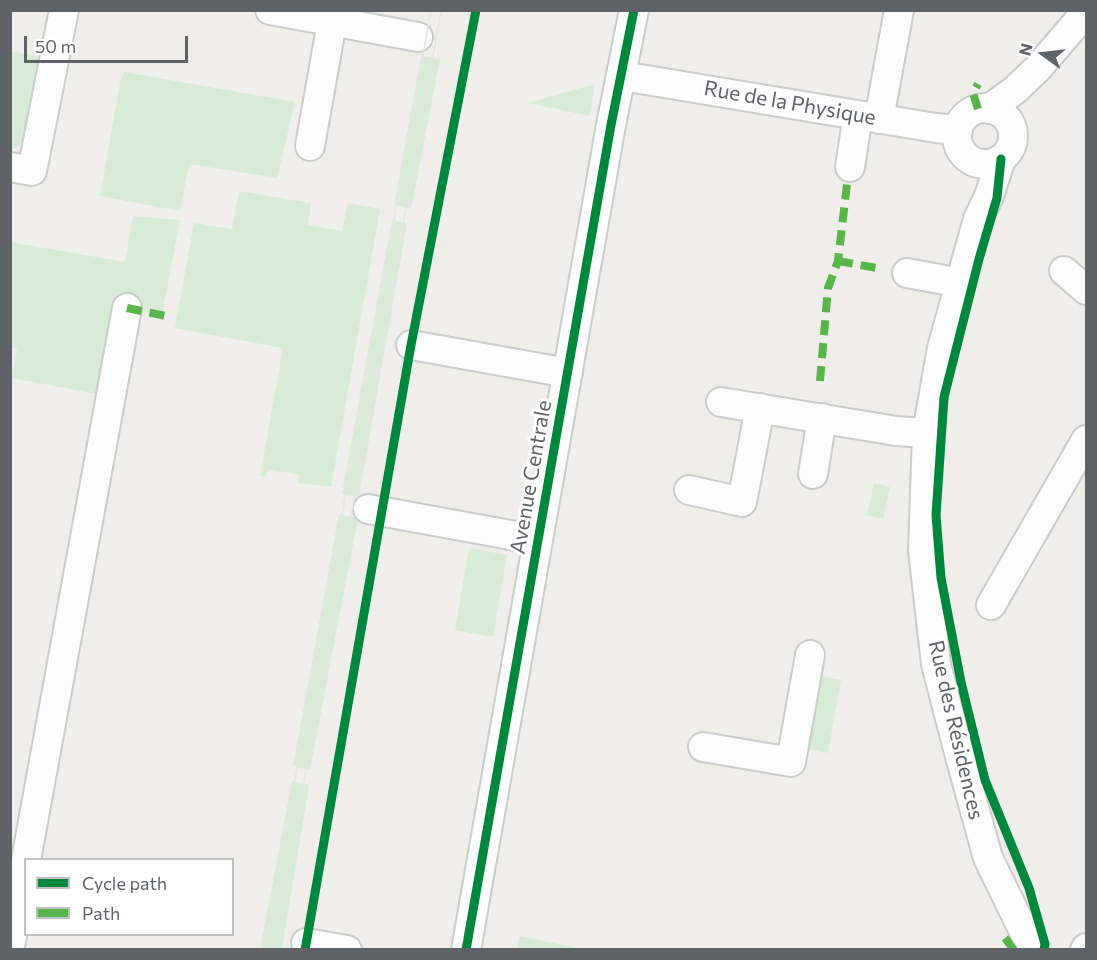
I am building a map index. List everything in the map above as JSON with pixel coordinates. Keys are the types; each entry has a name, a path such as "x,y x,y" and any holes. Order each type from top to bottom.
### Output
{"street":[{"path":"10,167 32,171 64,10"},
{"path":"270,10 418,37"},
{"name":"Avenue Centrale","path":"466,950 611,125 634,10"},
{"path":"850,167 868,117 899,10"},
{"path":"999,116 1086,13"},
{"path":"310,146 332,22"},
{"name":"Rue de la Physique","path":"622,76 958,130"},
{"path":"978,109 999,116 1013,138 1011,146 988,161 963,153 959,146 958,130 971,112 978,109"},
{"name":"Rue des Résidences","path":"988,161 978,219 942,348 927,433 923,551 936,664 988,858 1033,950"},
{"path":"1064,271 1086,290"},
{"path":"907,273 961,283"},
{"path":"26,858 127,308"},
{"path":"411,345 568,373"},
{"path":"721,402 896,431 927,433"},
{"path":"689,490 741,502 760,408"},
{"path":"813,474 822,418"},
{"path":"991,605 1086,440"},
{"path":"368,509 538,540"},
{"path":"703,747 791,762 810,655"},
{"path":"10,946 24,874"},
{"path":"306,943 347,950"}],"green space":[{"path":"11,51 43,58 29,133 18,147 11,150"},
{"path":"421,56 440,59 411,209 394,205"},
{"path":"124,72 295,102 277,178 189,164 180,211 100,196 120,83"},
{"path":"595,84 590,116 528,103"},
{"path":"239,191 311,203 308,225 342,231 348,203 380,209 331,487 298,483 300,475 268,469 266,477 260,476 283,348 175,328 194,223 232,229"},
{"path":"133,216 180,220 162,315 118,306 102,395 12,378 17,349 11,347 10,242 125,262"},
{"path":"392,220 407,223 359,497 342,494"},
{"path":"874,483 890,487 883,519 867,515"},
{"path":"339,514 358,518 310,770 293,766"},
{"path":"469,548 507,555 493,637 455,630"},
{"path":"815,675 841,680 828,753 801,748"},
{"path":"292,781 309,785 282,949 260,949"},
{"path":"519,936 583,949 516,949"}],"tram line":[{"path":"265,950 431,10"},
{"path":"274,950 441,10"}],"marked path":[{"path":"978,84 973,93 978,109"},
{"path":"820,381 828,288 838,261 847,184"},
{"path":"838,261 882,269"},
{"path":"127,308 171,317"},
{"path":"1005,938 1014,950"}],"cycle path":[{"path":"305,950 411,345 476,10"},
{"path":"466,950 611,125 634,10"},
{"path":"1001,159 997,198 944,397 936,515 941,578 961,682 985,780 1029,888 1045,944 1044,950"}]}
